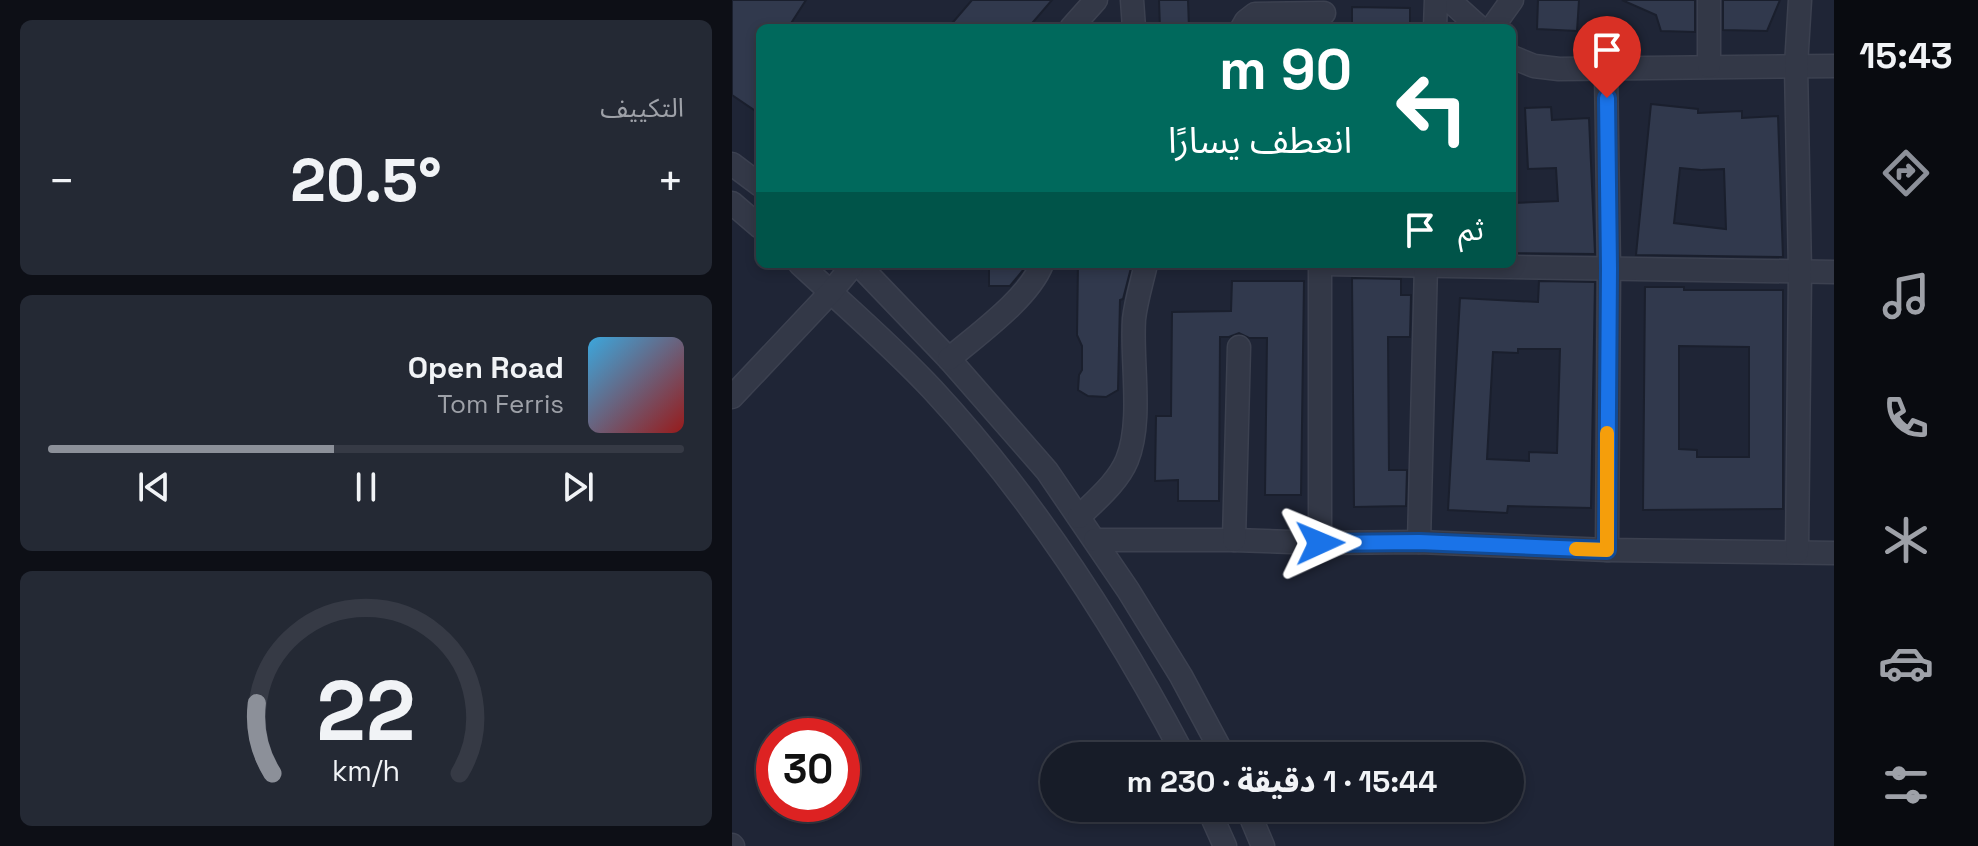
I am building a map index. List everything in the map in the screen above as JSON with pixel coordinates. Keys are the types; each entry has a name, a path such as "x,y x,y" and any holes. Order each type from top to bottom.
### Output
{"street":[{"path":"1075,24 1096,0"},
{"path":"1132,0 1134,24"},
{"path":"1435,24 1436,0"},
{"path":"1449,0 1476,24"},
{"path":"1495,24 1512,0"},
{"path":"1709,0 1709,66"},
{"path":"1797,552 1800,272 1796,66 1800,0"},
{"path":"1245,24 1255,14 1324,14"},
{"path":"1516,59 1528,65 1547,68 1606,70 1834,66"},
{"path":"1606,70 1609,269 1607,550"},
{"path":"732,164 756,182"},
{"path":"732,203 756,224"},
{"path":"1516,267 1834,272"},
{"path":"804,268 931,388 1015,487 1098,604 1177,742"},
{"path":"732,397 852,268"},
{"path":"860,268 949,359 1047,471 1128,590 1181,676 1216,742"},
{"path":"949,359 1023,293 1040,268"},
{"path":"1079,517 1115,479 1131,449 1135,409 1134,316 1145,268"},
{"path":"1320,543 1322,268"},
{"path":"1419,542 1426,268"},
{"path":"1234,540 1239,347"},
{"path":"1095,540 1419,542 1607,550 1834,553"},
{"path":"1214,822 1225,846"},
{"path":"1253,822 1263,846"}],"building":[{"path":"732,0 806,0 791,24 756,24 756,111 732,95"},
{"path":"972,0 1052,0 1031,24 951,24"},
{"path":"1159,0 1188,0 1189,24 1160,24"},
{"path":"1538,0 1579,0 1577,31 1537,29"},
{"path":"1622,0 1695,0 1695,32 1661,31 1656,15"},
{"path":"1723,0 1780,0 1767,31 1723,30"},
{"path":"1352,7 1410,8 1410,24 1352,24"},
{"path":"1651,104 1698,109 1698,113 1742,111 1742,118 1778,116 1783,257 1636,255","holes":["1680,168 1724,169 1726,229 1674,223"]},
{"path":"1551,107 1552,120 1589,118 1595,254 1516,253 1516,203 1558,201 1556,168 1528,169 1525,108"},
{"path":"989,268 1024,268 1010,286 989,286"},
{"path":"1078,268 1131,268 1123,299 1120,300 1118,390 1106,397 1088,396 1078,390 1082,346 1077,335"},
{"path":"1352,278 1401,279 1401,295 1411,295 1410,337 1388,337 1389,470 1407,470 1406,506 1354,507"},
{"path":"1232,281 1304,281 1301,495 1265,495 1267,338 1249,338 1239,333 1220,337 1219,501 1178,501 1178,480 1155,481 1156,416 1171,416 1172,312 1231,311"},
{"path":"1539,281 1595,282 1591,508 1508,506 1507,513 1448,510 1460,298 1538,302","holes":["1560,349 1557,453 1529,452 1529,461 1487,459 1493,352"]},
{"path":"1645,287 1783,290 1783,509 1643,510","holes":["1679,346 1749,347 1749,457 1697,457 1697,450 1679,449"]}],"slow traffic":[{"path":"1576,549 1607,550 1607,433"}],"route":[{"path":"1320,543 1419,542 1607,550 1607,98"}]}
